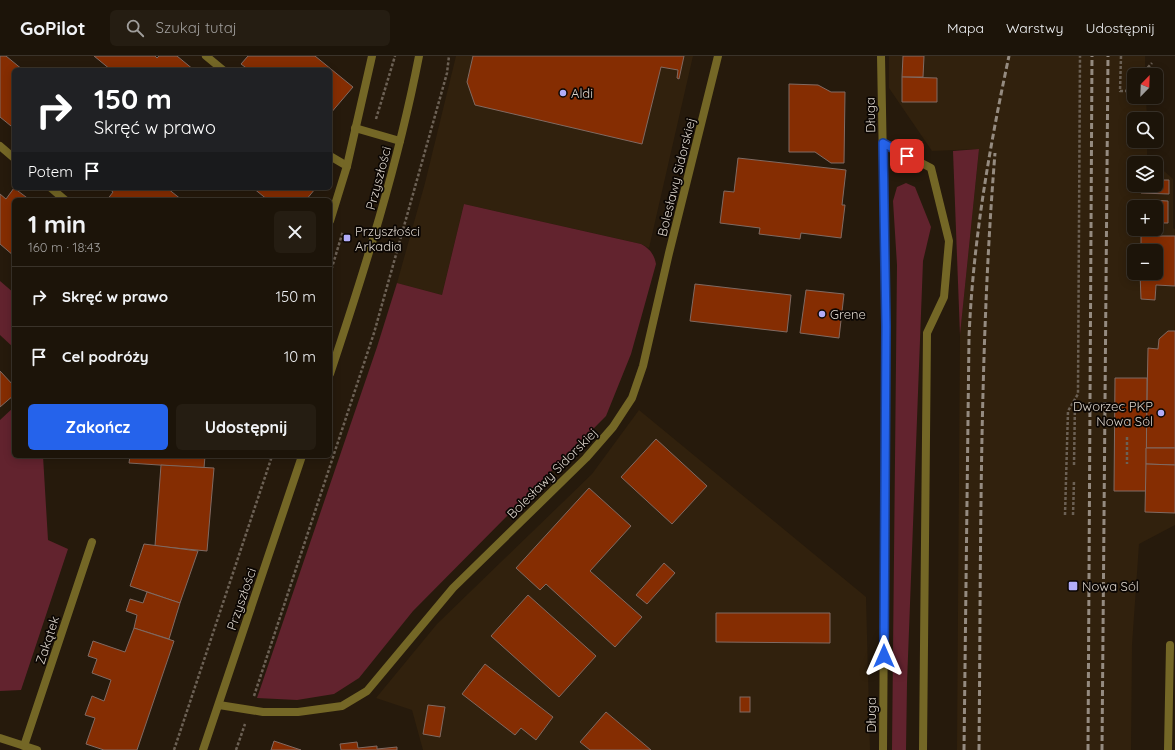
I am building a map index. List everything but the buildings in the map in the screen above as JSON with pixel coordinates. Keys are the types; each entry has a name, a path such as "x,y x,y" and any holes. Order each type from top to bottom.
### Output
{"street":[{"path":"206,56 221,68"},
{"path":"332,215 347,166 372,56"},
{"name":"Przyszłości","path":"332,368 366,263 400,141 419,56"},
{"name":"Bolesławy Sidorskiej","path":"218,704 263,712 298,712 342,706 367,691 453,588 586,458 613,427 632,398 643,366 669,253 718,56"},
{"name":"Długa","path":"881,56 886,326 883,750"},
{"path":"355,128 400,141"},
{"path":"883,143 931,168 949,241 944,298 927,333 924,750"},
{"path":"0,146 12,156"},
{"path":"332,157 347,166"},
{"path":"53,190 63,198"},
{"name":"Przyszłości","path":"203,750 301,458"},
{"name":"Zakątek","path":"24,746 92,542"},
{"path":"1168,750 1170,646"},
{"path":"0,738 37,750"}],"path":[{"path":"236,750 374,333 446,73 449,56"},
{"path":"1065,515 1068,411 1078,394 1080,56"},
{"path":"1121,56 1120,91 1127,90"},
{"path":"1147,68 1152,63"},
{"path":"1074,465 1075,400"},
{"path":"1127,437 1127,464"},
{"path":"174,750 271,458"},
{"path":"1073,515 1074,481"}],"shaded area":[{"path":"456,56 693,56 649,248 641,244 464,204 442,295 397,283 425,183"},
{"path":"889,56 1145,56 1145,68 1127,68 1127,104 1146,104 1147,112 1127,112 1127,148 1147,148 1147,156 1127,156 1127,192 1163,192 1163,170 1173,179 1173,228 1175,229 1175,525 1139,544 1132,645 1131,750 957,750 960,335 979,149 932,151 889,88"},
{"path":"979,149 960,335 953,151"},
{"path":"906,183 915,187 931,227 923,261 907,683 906,750 892,750 897,265 893,201 897,187"},
{"path":"464,204 641,244 651,252 656,264 631,354 606,416 413,611 359,678 334,694 297,700 257,698 377,347 397,283 442,295"},
{"path":"0,281 12,291 12,346 0,335"},
{"path":"12,409 12,458 43,458 48,540 68,549 21,690 0,691 0,420"},
{"path":"639,410 866,597 870,750 423,750 412,710 376,698 437,624 592,474"}],"railway":[{"path":"964,750 969,337 971,301 983,196 1009,56"},
{"path":"1088,750 1092,56"},
{"path":"1102,750 1108,56"},
{"path":"979,750 983,376 995,153"}],"place":[{"name":"Aldi","path":"563,93"},
{"name":"Przyszłości Arkadia","path":"347,238"},
{"name":"Grene","path":"822,314"},
{"name":"Dworzec PKP Nowa Sól","path":"1161,413"},
{"name":"Nowa Sól","path":"1073,586"}],"route":[{"path":"884,656 886,326 883,143 907,156"}]}
